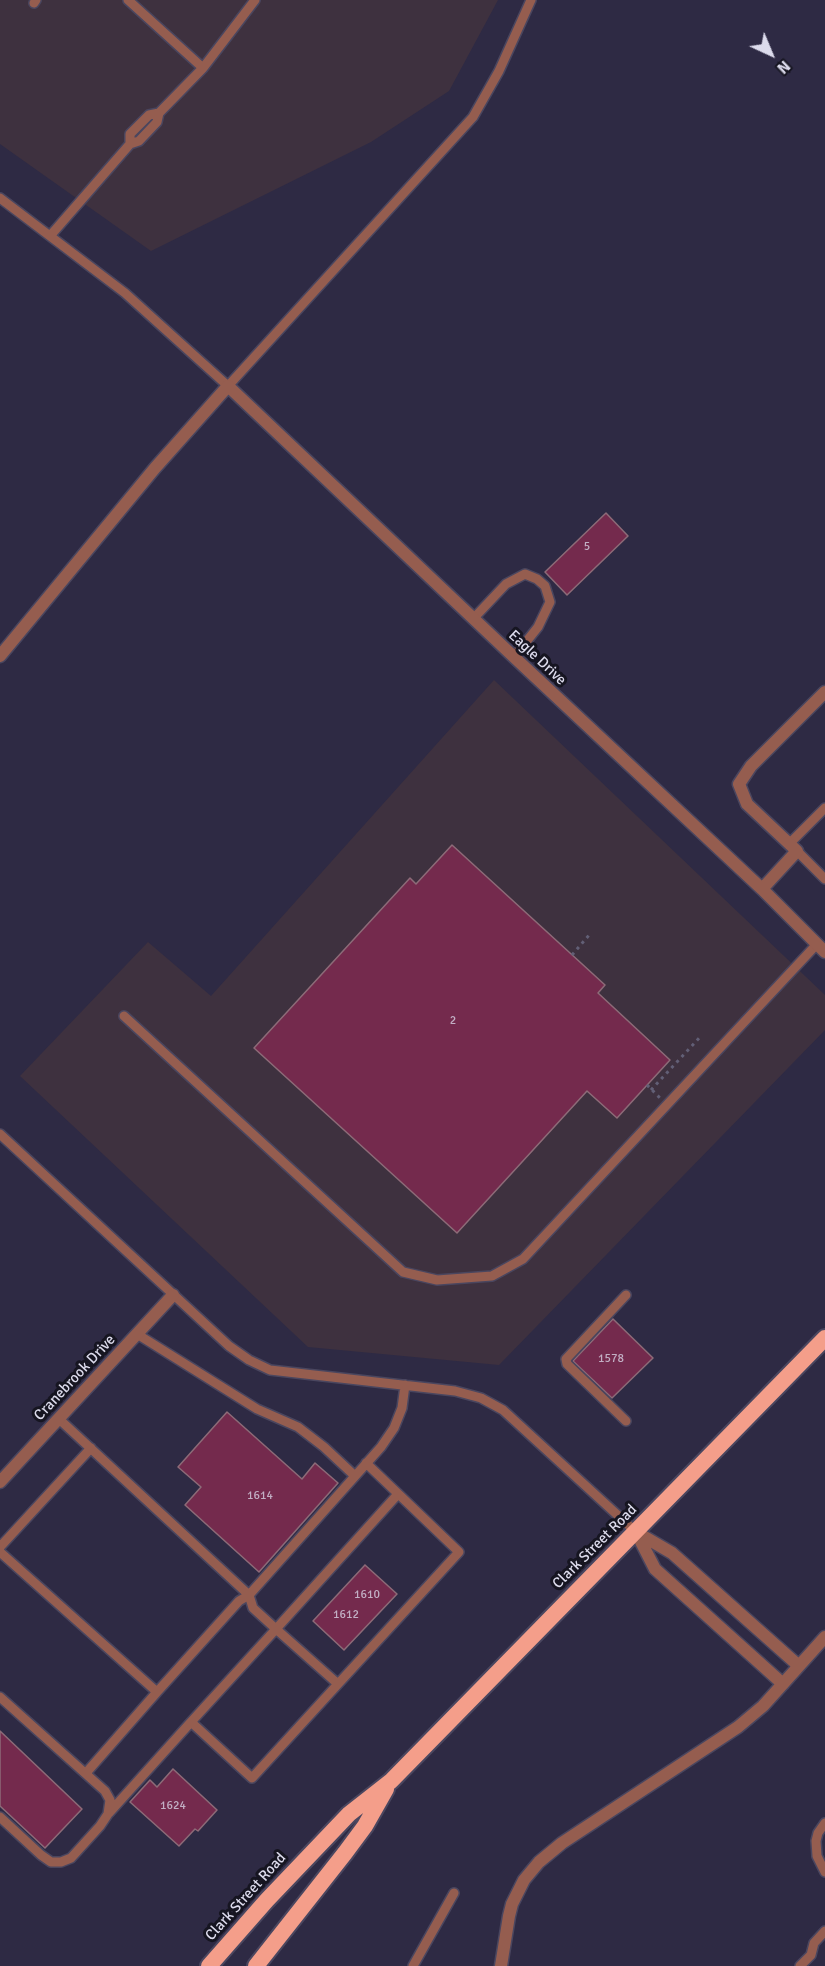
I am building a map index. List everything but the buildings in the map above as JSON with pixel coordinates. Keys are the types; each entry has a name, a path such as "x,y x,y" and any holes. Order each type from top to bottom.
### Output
{"highway":[{"name":"Clark Street Road","path":"209,1966 267,1900 349,1814 391,1781 825,1338"},
{"name":"Clark Street Road","path":"256,1966 365,1826 391,1781"}],"street":[{"name":"Eagle Drive","path":"228,386 762,889 821,948"},
{"path":"0,656 154,468 228,386"},
{"path":"762,889 793,848 747,804 740,784 751,766 825,692"},
{"name":"Cranebrook Drive","path":"0,1482 173,1295"},
{"path":"636,1532 672,1553 799,1666"},
{"path":"636,1532 655,1569 783,1684"},
{"path":"501,1966 513,1904 524,1880 539,1862 562,1843 738,1727 763,1706 825,1637"}],"lane":[{"path":"128,0 203,68"},
{"path":"50,236 130,144 130,134 148,116 159,113 203,68 255,0"},
{"path":"0,198 125,293 228,386 473,117 499,71 531,0"},
{"path":"473,619 507,584 525,574 537,579 545,586 550,602 538,627 514,657"},
{"path":"825,808 793,848 825,879"},
{"path":"124,1016 404,1272 437,1280 492,1276 523,1259 821,948"},
{"path":"0,1134 229,1346 249,1360 270,1370 405,1385 464,1393 481,1398 504,1410 636,1532"},
{"path":"626,1295 566,1359 567,1365 626,1421"},
{"path":"137,1334 257,1409 298,1427 355,1476"},
{"path":"86,1773 239,1601 249,1595 381,1447 394,1428 402,1408 405,1385"},
{"path":"59,1419 249,1595 253,1608 338,1684"},
{"path":"91,1448 0,1550 157,1692"},
{"path":"191,1722 252,1778 459,1552 366,1463"},
{"path":"0,1817 51,1862 62,1862 71,1858 108,1814 398,1494"},
{"path":"0,1697 105,1791 110,1800 108,1814"},
{"path":"825,1823 816,1841 817,1856 825,1872"},
{"path":"413,1966 454,1893"},
{"path":"800,1966 811,1955 814,1943 825,1931"}],"path":[{"path":"572,955 590,934"},
{"path":"651,1090 702,1035"}],"shaded area":[{"path":"0,0 498,0 449,91 371,142 151,251 0,144"},
{"path":"494,680 825,995 825,1030 499,1365 308,1347 20,1076 148,942 211,996"}]}
